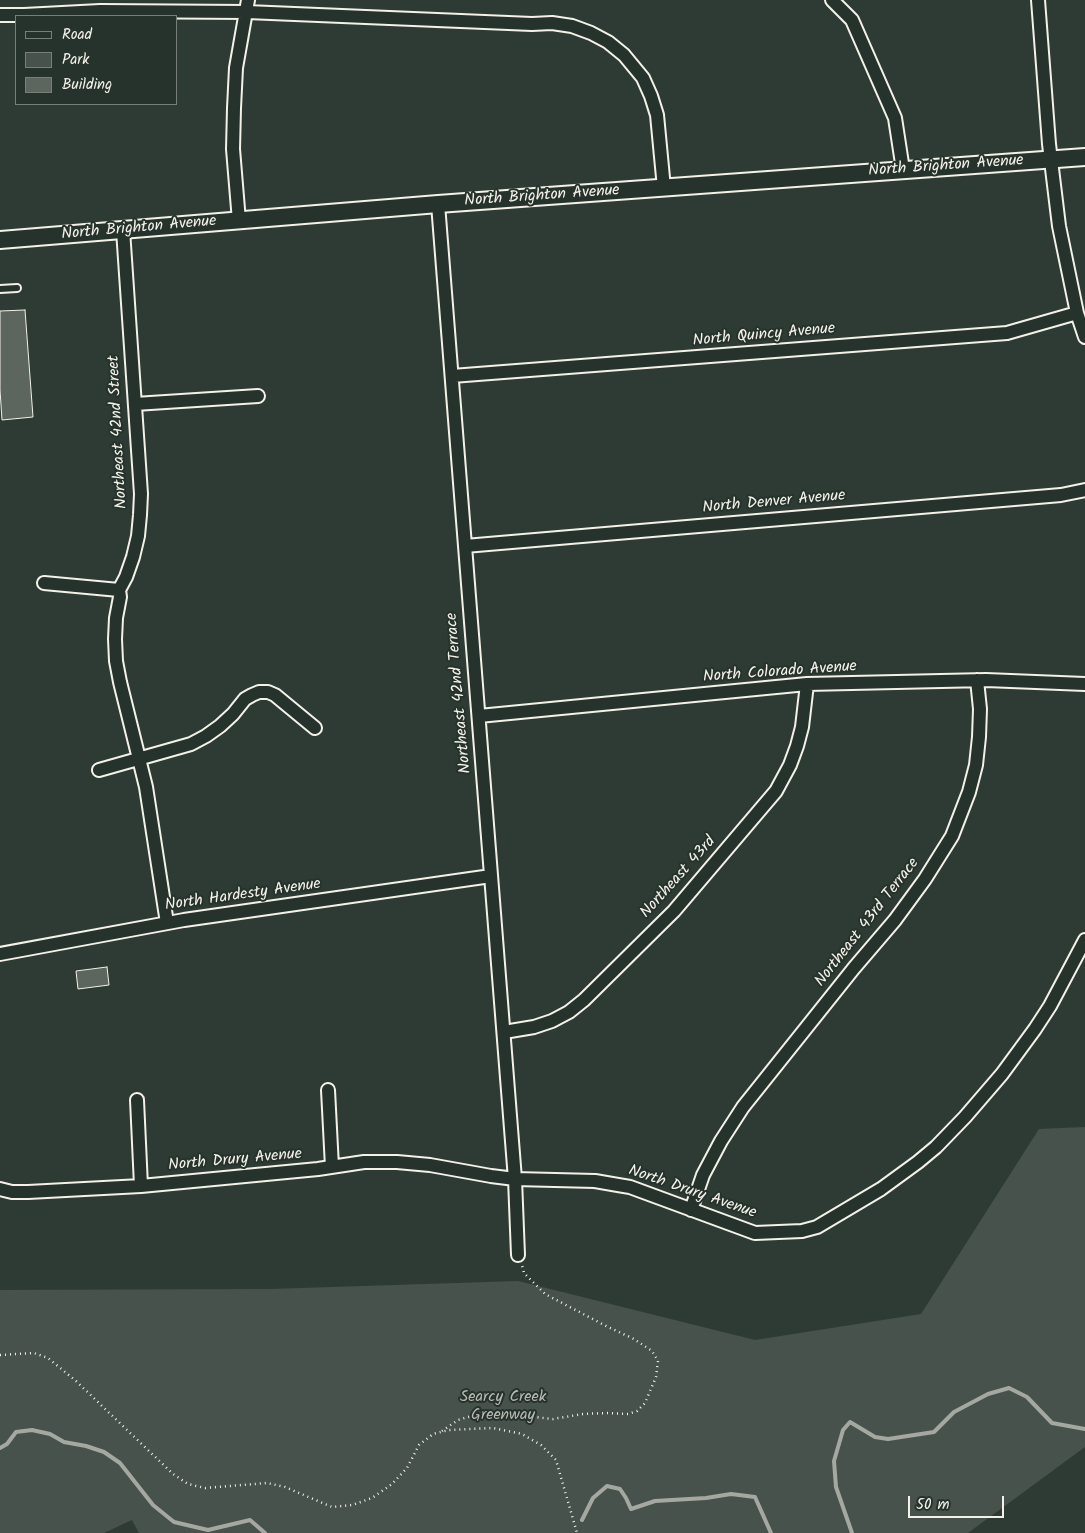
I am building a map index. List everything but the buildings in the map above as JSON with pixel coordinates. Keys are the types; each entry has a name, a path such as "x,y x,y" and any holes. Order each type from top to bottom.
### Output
{"main road":[{"name":"North Brighton Avenue","path":"0,240 438,204 1085,157"}],"street":[{"path":"832,0 852,20 895,118 903,170"},
{"path":"1038,0 1051,160 1059,226 1077,313 1085,337"},
{"path":"0,15 247,6 532,24 552,23 572,26 608,42 624,55 642,78 651,96 657,115 664,188"},
{"path":"238,221 233,149 234,108 236,68 247,6"},
{"name":"Northeast 42nd Terrace","path":"438,204 515,1179"},
{"name":"Northeast 42nd Street","path":"123,230 141,494 138,536 126,577 119,590 120,597 115,639 116,661 146,787 167,923"},
{"name":"North Quincy Avenue","path":"452,376 1007,333 1077,313"},
{"path":"135,404 258,396"},
{"name":"North Denver Avenue","path":"465,546 1061,495 1085,490"},
{"path":"44,582 119,590"},
{"name":"North Colorado Avenue","path":"479,716 807,684 977,680 1085,684"},
{"name":"Northeast 43rd Terrace","path":"691,1210 704,1175 721,1141 743,1107 854,968 895,920 925,879 952,836 969,792 976,765 980,708 977,680"},
{"name":"Northeast 43rd","path":"504,1032 534,1028 569,1012 584,1000 674,911 776,792 790,765 797,746 802,727 807,684"},
{"path":"99,770 191,744 220,726 252,694 260,692 276,695 315,728"},
{"name":"North Hardesty Avenue","path":"0,954 167,923 491,876"},
{"name":"North Drury Avenue","path":"0,1189 12,1192 28,1192 141,1186 318,1169 364,1162 397,1162 430,1165 515,1179 595,1181 618,1184 755,1233 802,1231 817,1227 881,1189 936,1147 1002,1074 1050,1006 1085,940"},
{"path":"328,1090 332,1166"},
{"path":"137,1100 141,1186"},
{"path":"515,1179 518,1255"}],"lane":[{"path":"0,289 17,288"}],"path":[{"path":"441,1432 458,1420 475,1415 498,1413 553,1419 583,1414 628,1414 636,1411 645,1402 656,1376 658,1361 652,1351 634,1338 608,1327 545,1294 524,1273 518,1255"},
{"path":"0,1355 34,1353 48,1358 76,1381 173,1474 188,1484 205,1488 267,1483 285,1487 332,1507 352,1505 372,1498 392,1484 407,1468 419,1445 433,1434 493,1428 522,1434 541,1445 556,1460 577,1533"}],"green space":[{"name":"Searcy Creek Greenway","path":"1085,1127 1085,1447 968,1533 139,1533 132,1520 104,1533 0,1533 0,1290 271,1289 518,1281 755,1340 921,1314 1039,1129"}],"waterway":[{"path":"852,1533 836,1487 834,1461 843,1430 850,1422 875,1437 888,1439 934,1432 954,1412 988,1394 1009,1388 1027,1397 1052,1423 1085,1429"},
{"path":"0,1448 7,1444 16,1432 32,1430 50,1434 64,1442 104,1452 120,1463 153,1505 174,1522 208,1530 250,1520 265,1533"},
{"path":"582,1520 593,1498 607,1486 620,1489 631,1509 655,1501 706,1498 731,1494 755,1497 771,1533"}]}
